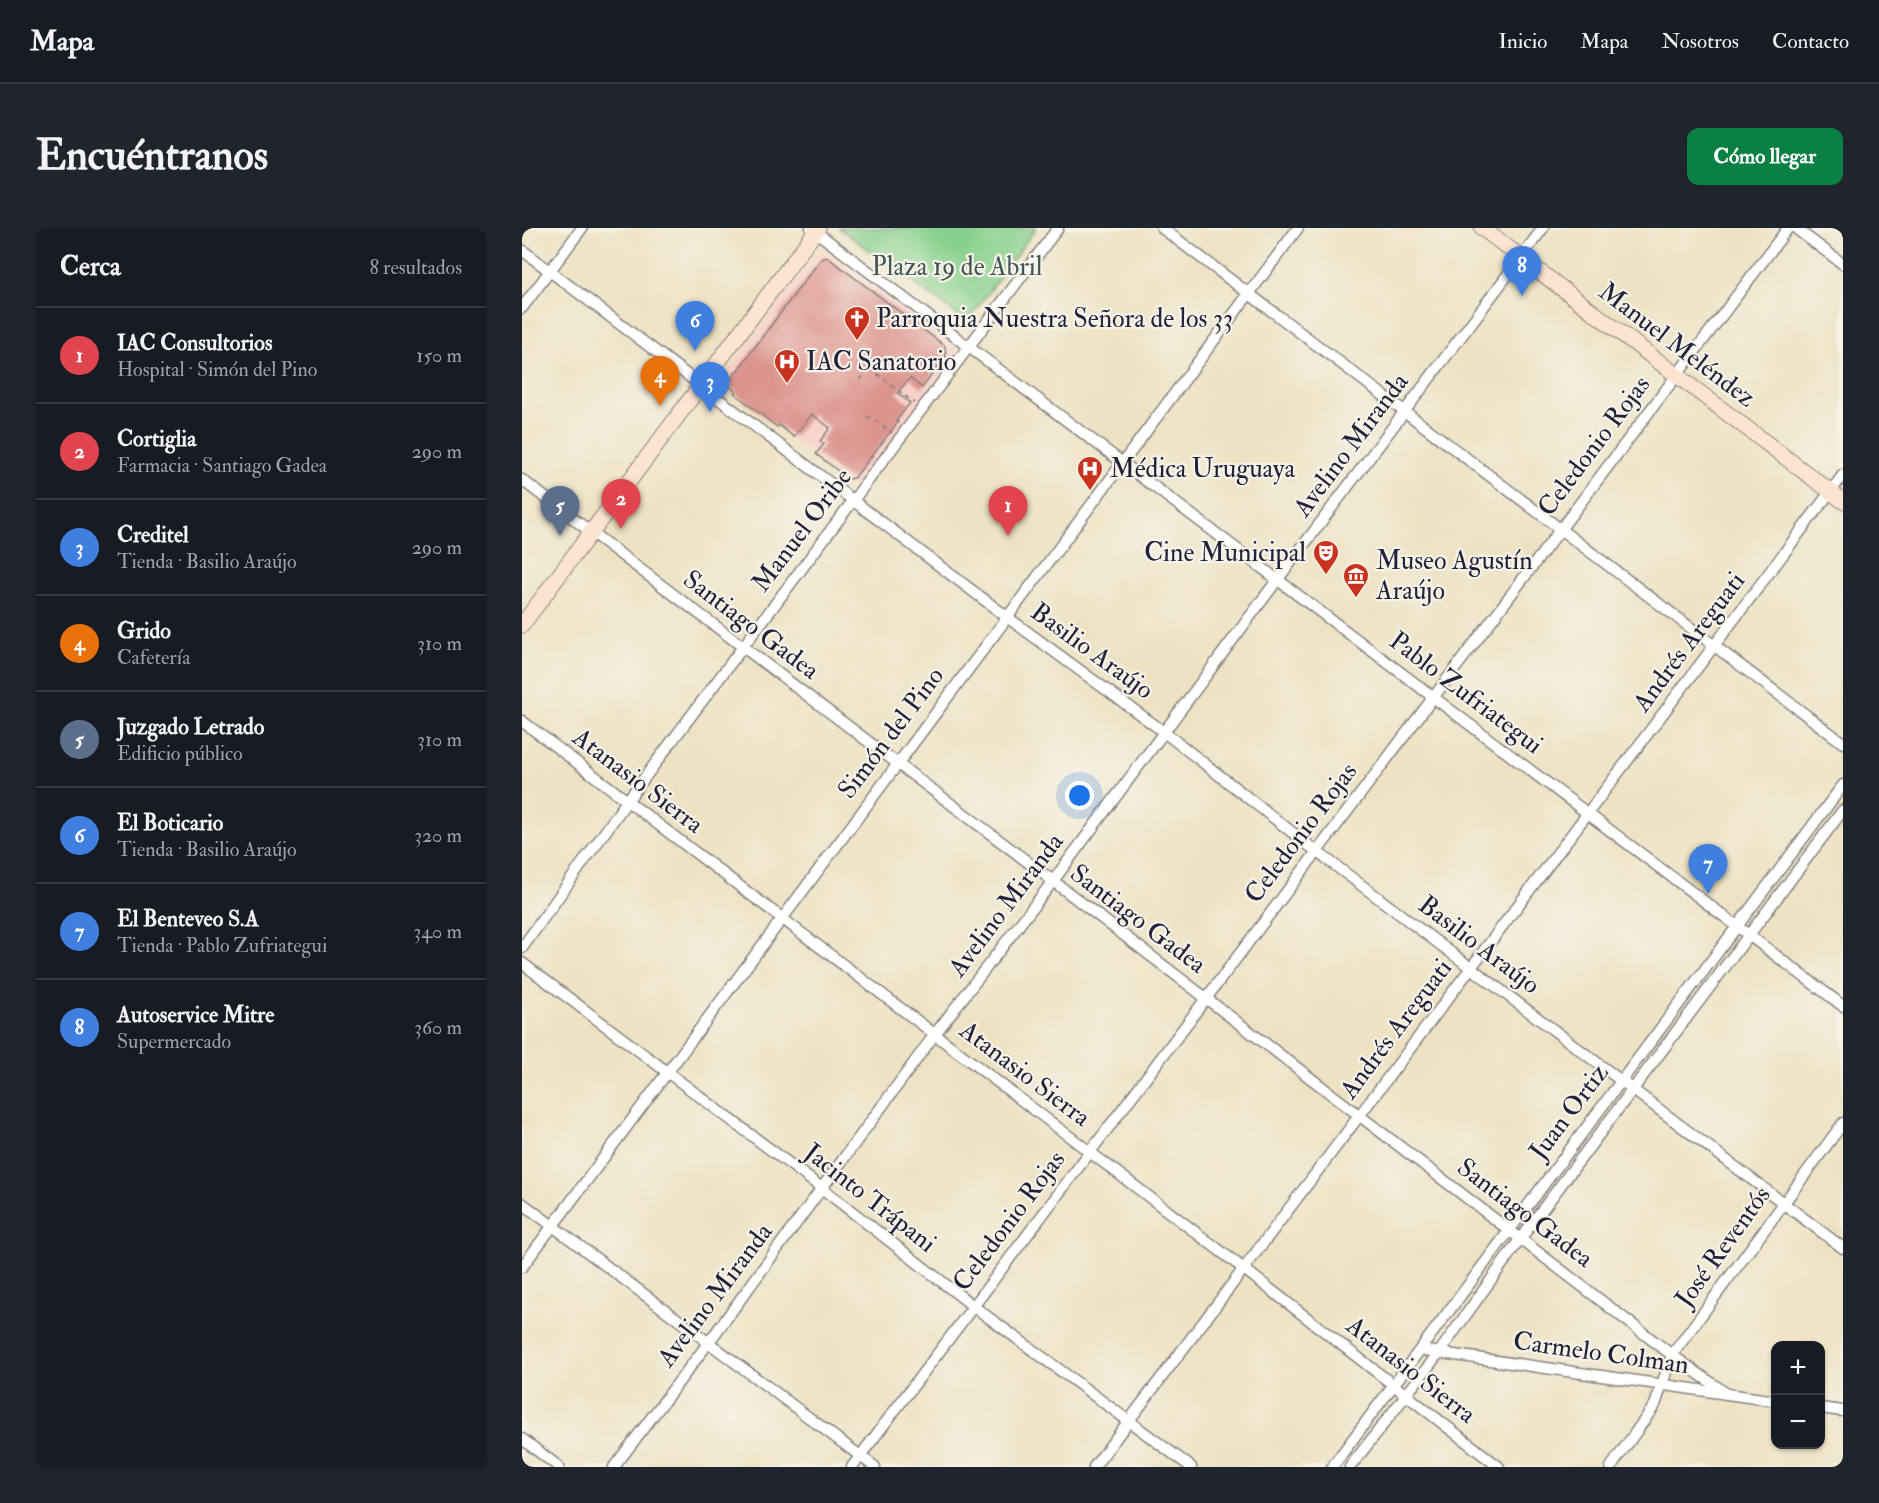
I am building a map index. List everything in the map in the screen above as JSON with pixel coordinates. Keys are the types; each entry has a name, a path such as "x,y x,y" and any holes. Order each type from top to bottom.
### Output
{"street":[{"path":"522,308 582,228"},
{"name":"Manuel Oribe","path":"522,948 627,801 1058,228"},
{"path":"1162,228 1843,742"},
{"name":"Simón del Pino","path":"522,1267 1298,228"},
{"name":"Manuel Meléndez","path":"1482,228 1837,497"},
{"name":"Avelino Miranda","path":"614,1467 709,1342 935,1034 1053,881 1544,228"},
{"name":"Celedonio Rojas","path":"852,1467 1788,228"},
{"path":"1795,228 1843,264"},
{"path":"522,625 815,229"},
{"name":"Pablo Zufriategui","path":"815,229 968,347 1843,1006"},
{"name":"Basilio Araújo","path":"522,250 1007,617 1164,732 1316,851 1843,1248"},
{"name":"Andrés Areguati","path":"1094,1467 1714,646 1837,497 1843,475"},
{"name":"Santiago Gadea","path":"522,480 1727,1394"},
{"name":"Atanasio Sierra","path":"522,721 1244,1269 1499,1467"},
{"name":"Juan Ortiz","path":"1332,1467 1843,785"},
{"name":"Juan Ortiz","path":"1350,1467 1438,1354 1521,1238 1843,810"},
{"name":"Jacinto Trápani","path":"522,963 973,1306 1191,1467"},
{"name":"José Reventós","path":"1611,1467 1655,1406 1672,1354 1843,1123"},
{"path":"522,1203 875,1467"},
{"name":"Carmelo Colman","path":"1420,1350 1771,1400"},
{"path":"1825,1409 1843,1411"},
{"path":"522,1439 559,1467"}],"path":[{"path":"860,380 876,360"},
{"path":"870,368 914,403"},
{"path":"867,417 874,419 892,433"}],"shaded area":[{"path":"823,248 948,342 950,340 958,350 858,486 854,488 731,391 724,390 720,385 721,380"}],"green space":[{"name":"Plaza 19 de Abril","path":"839,228 1036,228 967,322"}],"building":[{"path":"827,257 945,346 946,356 922,388 910,378 897,393 910,403 855,477 849,479 816,454 824,444 820,441 830,428 812,414 794,437 779,425 777,427 734,393 736,391 727,384 821,259"}],"place":[{"name":"Autoservice Mitre","path":"1522,296"},
{"name":"Parroquia Nuestra Señora de los 33","path":"857,342"},
{"name":"El Boticario","path":"695,351"},
{"name":"IAC Sanatorio","path":"787,385"},
{"name":"Grido","path":"660,406"},
{"name":"Creditel","path":"710,412"},
{"name":"Médica Uruguaya","path":"1090,492"},
{"name":"Cortiglia","path":"621,529"},
{"name":"Juzgado Letrado","path":"560,536"},
{"name":"IAC Consultorios","path":"1008,536"},
{"name":"Cine Municipal","path":"1326,576"},
{"name":"Museo Agustín Araújo","path":"1356,599"},
{"name":"El Benteveo S.A","path":"1708,894"}]}
